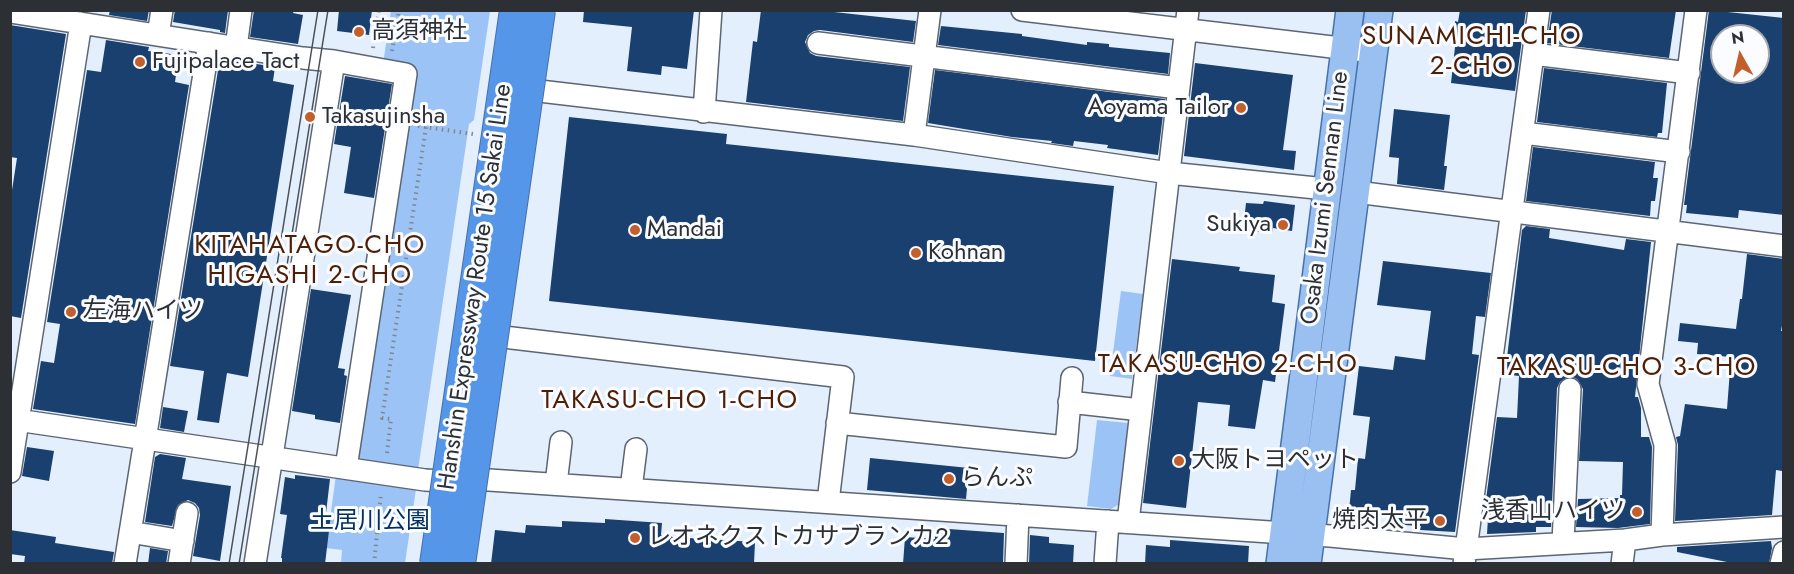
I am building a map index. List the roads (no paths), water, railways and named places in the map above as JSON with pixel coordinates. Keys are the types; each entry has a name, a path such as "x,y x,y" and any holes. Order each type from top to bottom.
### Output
{"highway":[{"name":"Hanshin Expressway Route 15 Sakai Line","path":"434,564 514,10"},
{"name":"Hanshin Expressway Route 15 Sakai Line","path":"460,564 540,10"}],"main road":[{"name":"Osaka Izumi Sennan Line","path":"1307,564 1297,535 1326,189 1350,10"},
{"name":"Osaka Izumi Sennan Line","path":"1280,564 1297,535 1356,192 1379,10"}],"street":[{"path":"158,35 162,10"},
{"path":"236,48 242,10"},
{"path":"434,564 443,482 514,10"},
{"path":"460,564 531,90 540,10"},
{"path":"704,112 711,10"},
{"path":"914,135 930,10"},
{"path":"1022,10 1187,20 1374,52"},
{"path":"1465,556 1539,10"},
{"path":"1662,535 1665,445 1648,384 1696,10"},
{"path":"10,12 406,74 346,468"},
{"path":"1105,564 1118,522 1141,410 1187,20"},
{"path":"10,472 15,419 81,23"},
{"path":"124,564 209,43"},
{"path":"818,43 1178,88"},
{"path":"1533,54 1689,73"},
{"path":"255,564 334,61"},
{"path":"531,90 914,135 1169,173 1326,189"},
{"path":"1523,133 1678,152"},
{"path":"1356,192 1784,246"},
{"path":"495,336 843,377 828,502"},
{"path":"837,423 1066,447 1072,378"},
{"path":"1563,543 1570,389"},
{"path":"1069,402 1141,410"},
{"path":"15,419 443,482 474,479 1118,522 1297,535 1465,556 1563,543 1784,527"},
{"path":"556,484 561,442"},
{"path":"631,489 636,450"},
{"path":"179,564 188,513"},
{"path":"1016,564 1018,515"},
{"path":"130,532 183,541"},
{"path":"1622,564 1625,540"},
{"path":"1781,564 1784,552"}],"tram line":[{"path":"229,564 318,10"},
{"path":"239,564 328,10"}],"place":[{"name":"高須神社","path":"359,32"},
{"name":"Fujipalace Tact","path":"140,62"},
{"name":"Aoyama Tailor","path":"1241,108"},
{"name":"Takasujinsha","path":"310,117"},
{"name":"Sukiya","path":"1283,225"},
{"name":"Mandai","path":"635,230"},
{"name":"Kohnan","path":"916,253"},
{"name":"左海ハイツ","path":"71,312"},
{"name":"大阪トヨペット","path":"1179,461"},
{"name":"らんぷ","path":"949,479"},
{"name":"浅香山ハイツ","path":"1637,512"},
{"name":"焼肉太平","path":"1440,521"},
{"name":"レオネクストカサブランカ2","path":"635,538"}],"district":[{"name":"SUNAMICHI-CHO 2-CHO","path":"1472,52"},
{"name":"KITAHATAGO-CHO HIGASHI 2-CHO","path":"310,262"},
{"name":"TAKASU-CHO 2-CHO","path":"1228,366"},
{"name":"TAKASU-CHO 3-CHO","path":"1627,369"},
{"name":"TAKASU-CHO 1-CHO","path":"670,402"}],"park label":[{"name":"土居川公園","path":"370,522"}]}
